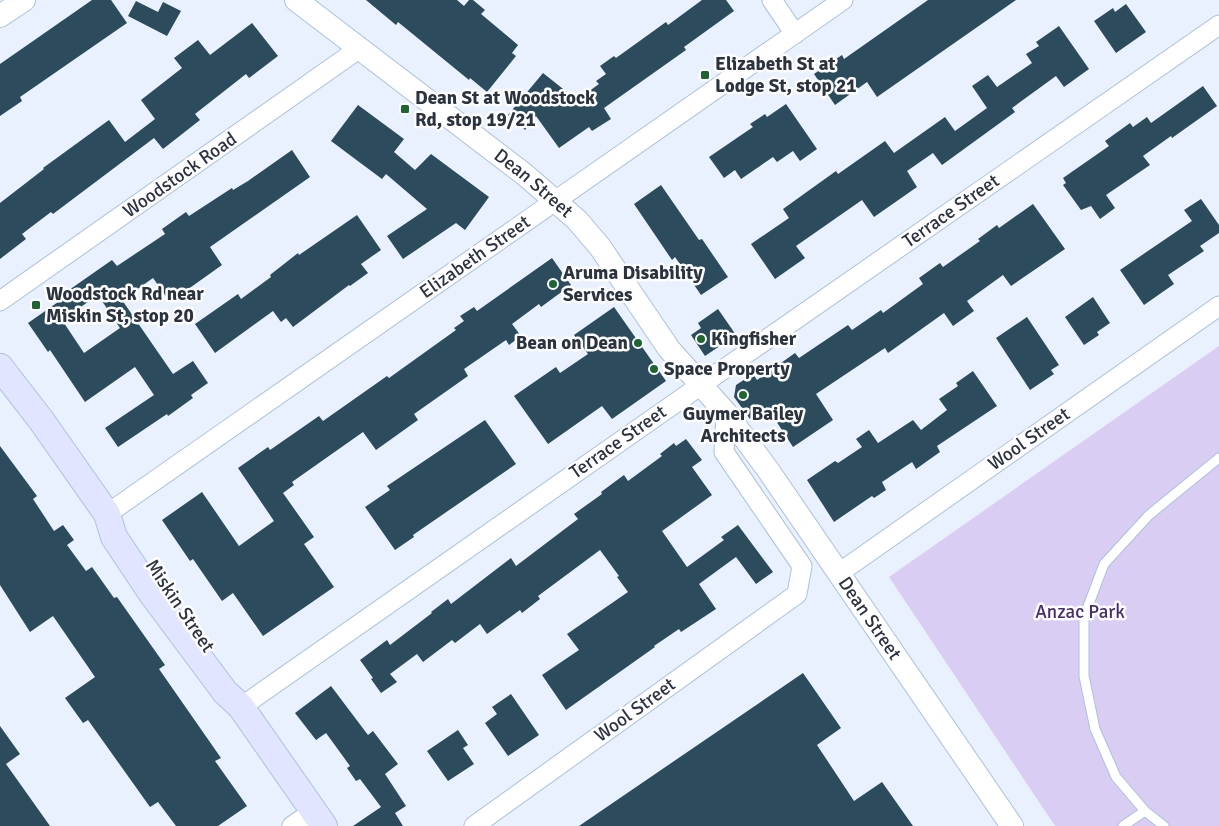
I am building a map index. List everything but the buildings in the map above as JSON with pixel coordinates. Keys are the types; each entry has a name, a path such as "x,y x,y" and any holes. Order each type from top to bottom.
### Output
{"main road":[{"name":"Miskin Street","path":"0,367 41,420 107,514 114,537 152,594 225,692 241,707 319,818"}],"street":[{"path":"0,16 24,0"},
{"name":"Dean Street","path":"296,0 555,200 577,220 589,234 669,349 726,413 839,573 1012,826"},
{"path":"772,0 796,34"},
{"name":"Elizabeth Street","path":"107,514 843,0"},
{"name":"Terrace Street","path":"241,707 700,384 1219,25"},
{"name":"Woodstock Road","path":"0,302 360,48"},
{"name":"Wool Street","path":"839,573 1219,306"},
{"name":"Wool Street","path":"474,826 797,594 802,566 724,452 726,413"},
{"path":"292,826 319,818"}],"lane":[{"path":"1164,826 1145,811 1116,777 1095,729 1084,676 1084,617 1104,564 1149,515 1219,458"},
{"path":"1123,826 1145,811"}],"green space":[{"name":"Anzac Park","path":"1219,346 1219,826 1055,826 889,577"}],"place":[{"name":"Elizabeth St at Lodge St, stop 21","path":"705,75"},
{"name":"Dean St at Woodstock Rd, stop 19/21","path":"405,109"},
{"name":"Aruma Disability Services","path":"553,284"},
{"name":"Woodstock Rd near Miskin St, stop 20","path":"36,305"},
{"name":"Kingfisher","path":"701,339"},
{"name":"Bean on Dean","path":"638,343"},
{"name":"Space Property","path":"654,369"},
{"name":"Guymer Bailey Architects","path":"743,395"}]}
